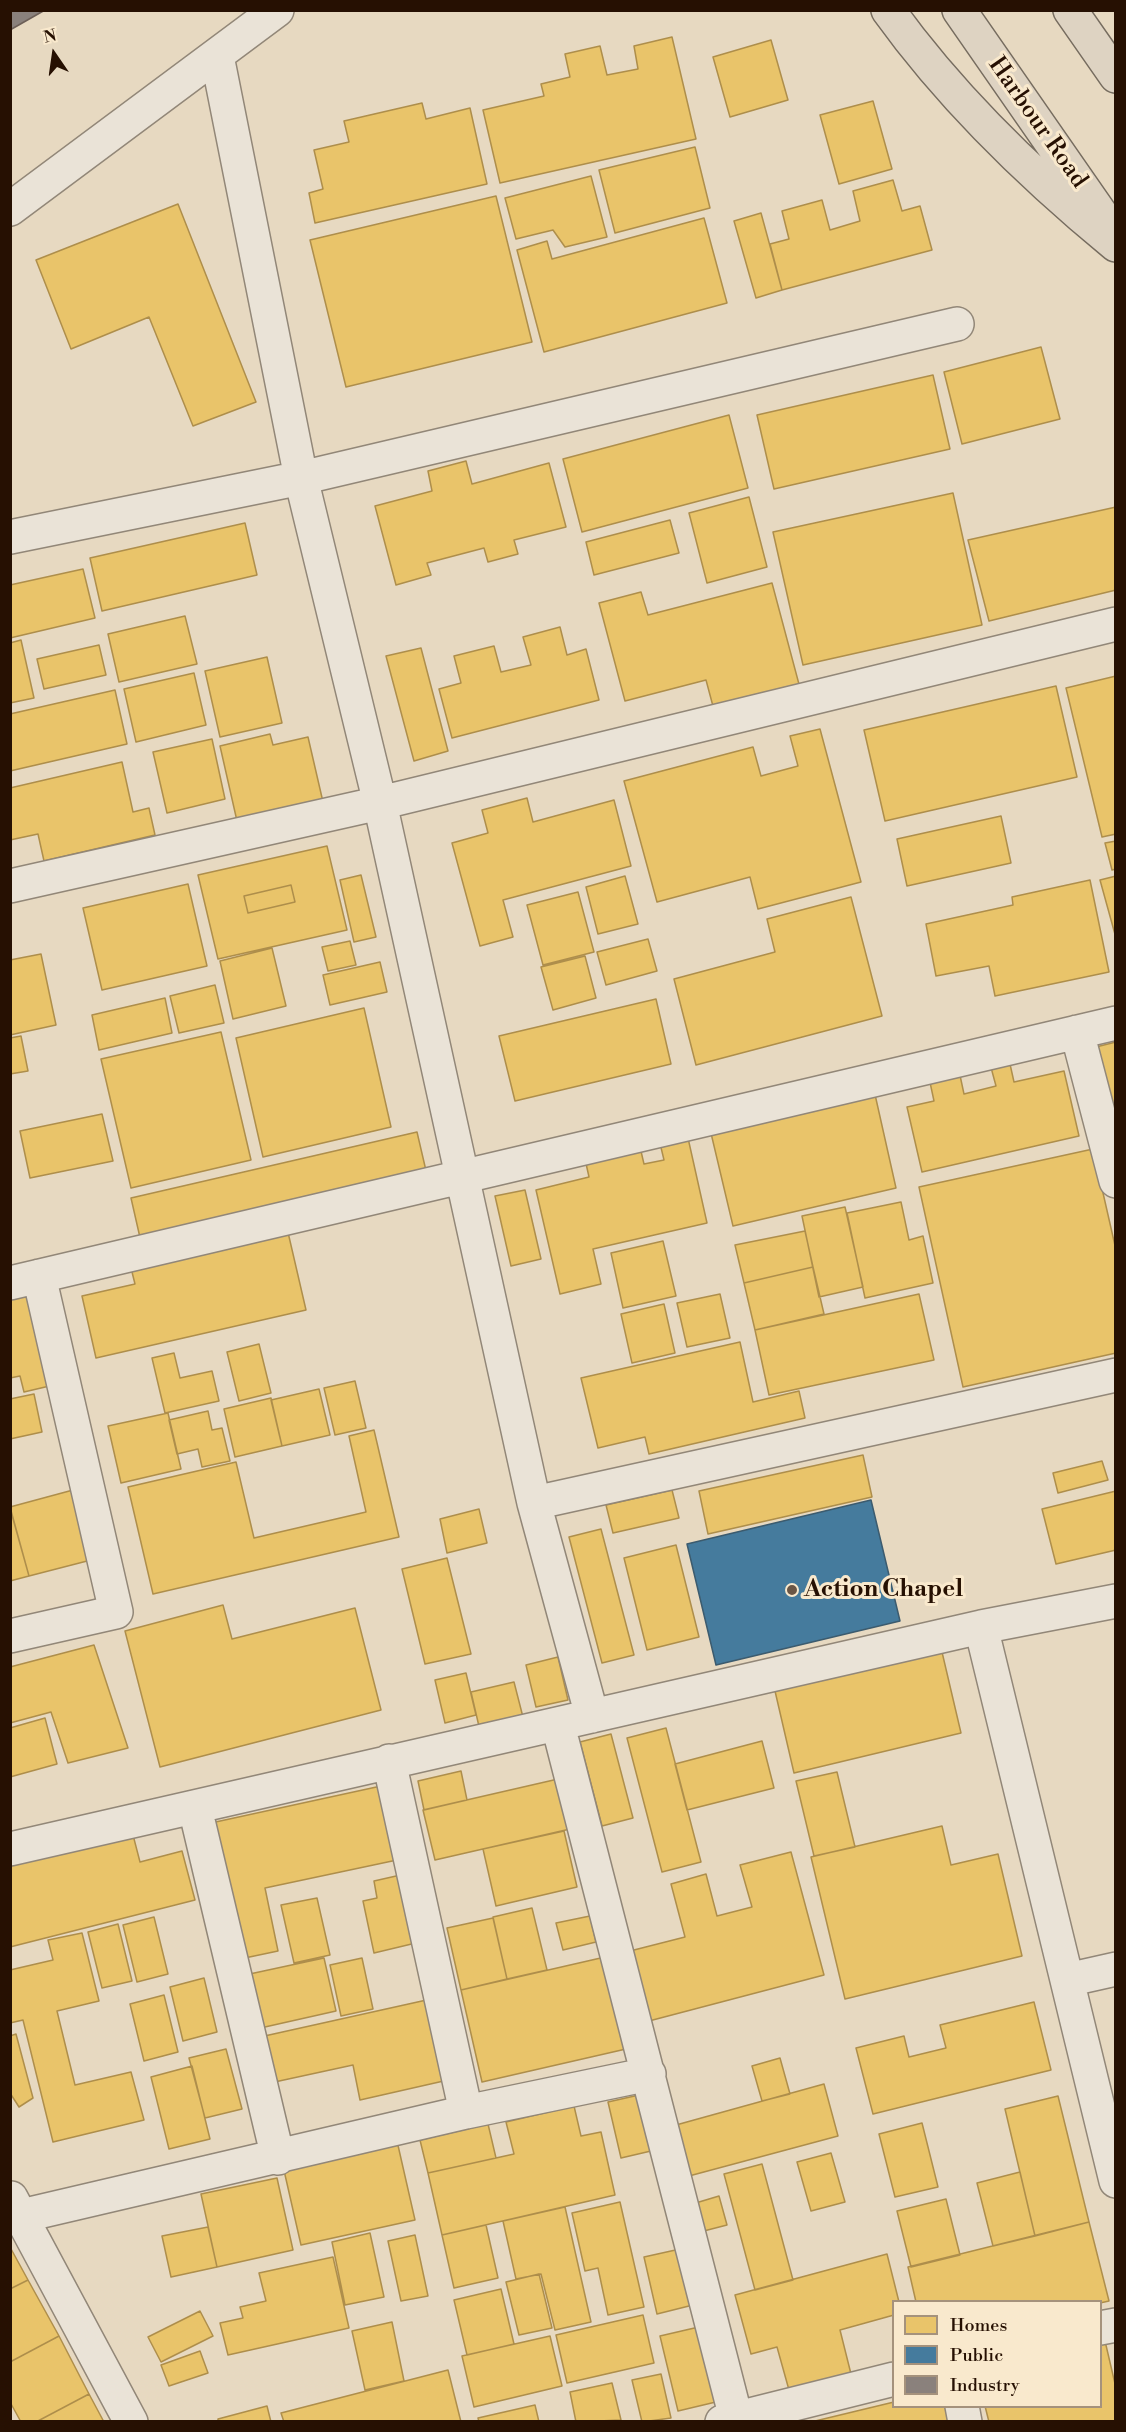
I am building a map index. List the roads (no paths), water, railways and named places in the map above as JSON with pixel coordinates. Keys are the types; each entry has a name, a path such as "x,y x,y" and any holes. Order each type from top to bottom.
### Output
{"highway":[{"path":"888,10 969,109 1059,199 1116,245"},
{"name":"Harbour Road","path":"959,10 1116,236"},
{"path":"1070,10 1116,76"}],"street":[{"path":"10,209 277,10"},
{"path":"217,56 301,477 380,803 534,1503 592,1716"},
{"path":"10,537 301,477 957,324"},
{"path":"10,886 380,803 1116,624"},
{"path":"10,1636 116,1612 25,1280 1116,1023"},
{"path":"1077,1032 1116,1181"},
{"path":"534,1503 1116,1375"},
{"path":"10,1849 981,1627 1116,1601"},
{"path":"981,1627 1116,2181"},
{"path":"558,1725 649,2074 732,2420 892,2380"},
{"path":"389,1761 466,2112"},
{"path":"195,1808 278,2158"},
{"path":"1067,1980 1116,1969"},
{"path":"131,2421 16,2206 278,2158 466,2112 649,2074"}],"place":[{"name":"Action Chapel","path":"792,1590"}]}
